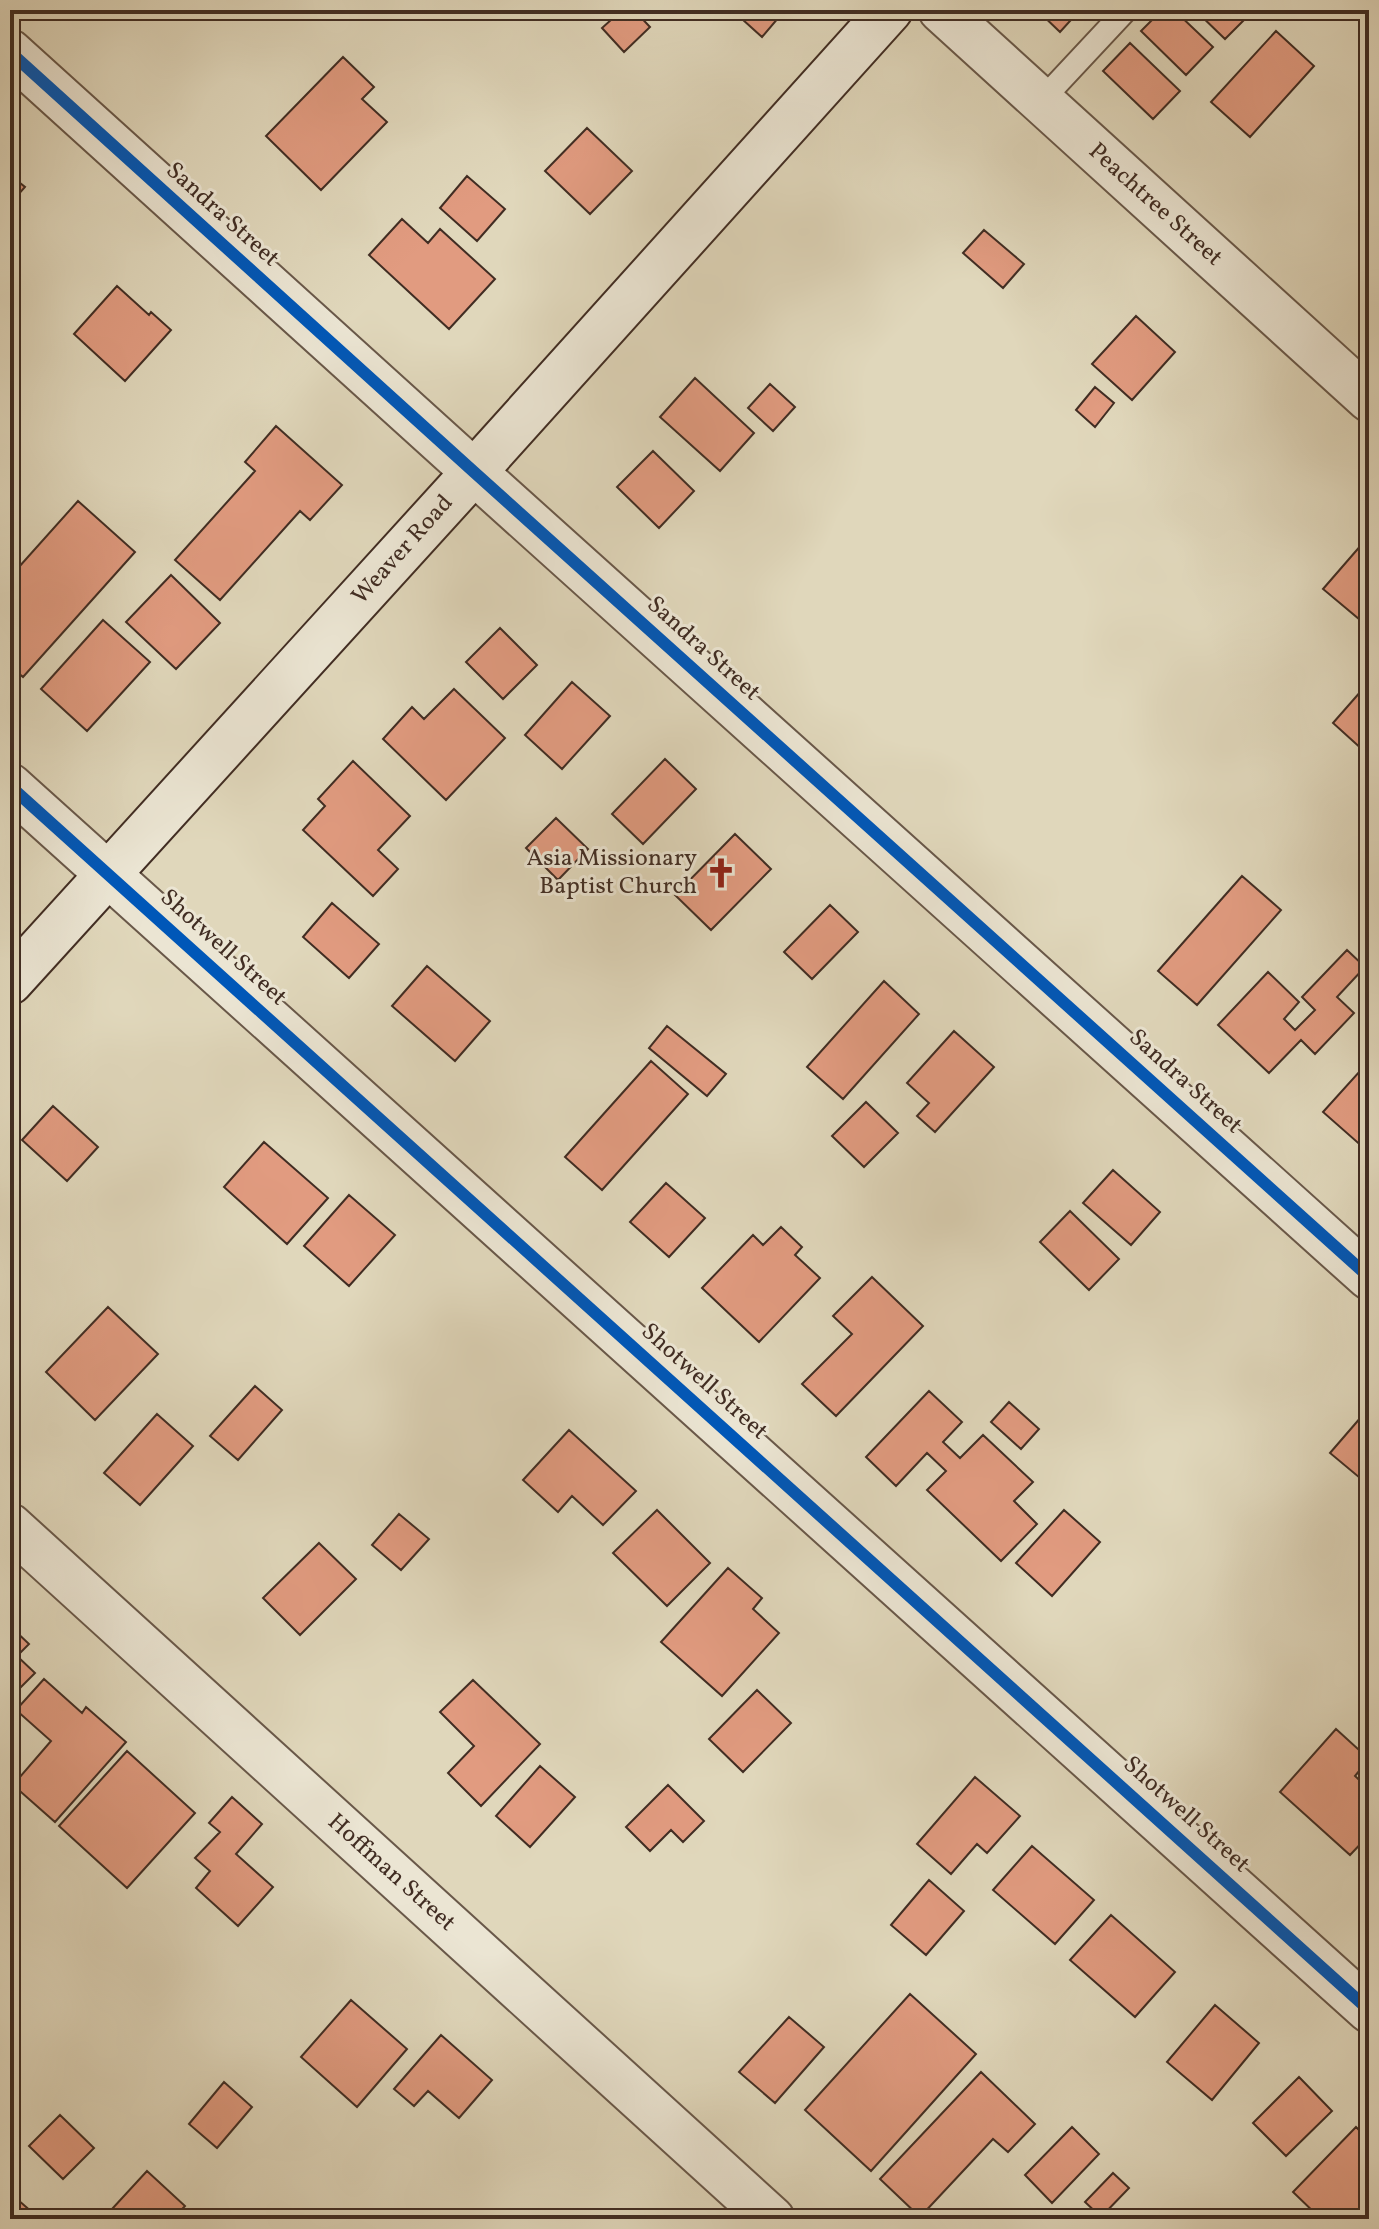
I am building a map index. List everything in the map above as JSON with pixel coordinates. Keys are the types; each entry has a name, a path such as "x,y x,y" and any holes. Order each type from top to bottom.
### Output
{"street":[{"name":"Weaver Road","path":"10,982 890,10"},
{"name":"Peachtree Street","path":"941,10 1369,399"},
{"name":"Sandra Street","path":"10,52 1369,1277"},
{"name":"Shotwell Street","path":"10,786 1369,2010"},
{"name":"Hoffman Street","path":"10,1526 772,2219"}],"lane":[{"path":"1041,101 1126,10"}],"building":[{"path":"622,10 634,10 650,27 624,52 602,28"},
{"path":"732,10 785,10 762,37"},
{"path":"1037,10 1080,10 1060,32"},
{"path":"1162,10 1174,10 1213,47 1186,75 1141,31"},
{"path":"1195,10 1252,10 1253,11 1225,39"},
{"path":"1276,31 1314,66 1250,137 1211,102"},
{"path":"1130,43 1180,91 1153,119 1103,71"},
{"path":"343,57 374,87 362,99 387,122 321,190 266,136"},
{"path":"587,128 632,171 590,214 545,171"},
{"path":"10,175 25,187 10,204"},
{"path":"467,176 505,209 477,241 440,208"},
{"path":"402,219 428,243 440,229 495,279 449,329 369,255"},
{"path":"984,230 1024,264 1003,288 963,253"},
{"path":"117,286 171,330 125,381 74,334"},
{"path":"1136,316 1175,352 1132,400 1092,364"},
{"path":"695,378 754,433 720,471 660,417"},
{"path":"770,384 795,407 773,431 748,408"},
{"path":"1095,387 1114,403 1095,427 1076,410"},
{"path":"276,426 342,485 310,520 300,511 220,600 175,560 255,471 245,462"},
{"path":"653,451 694,491 659,528 617,487"},
{"path":"78,501 135,552 23,677 10,666 10,577"},
{"path":"1369,536 1369,607 1359,619 1323,589"},
{"path":"171,575 220,623 176,669 126,622"},
{"path":"103,620 150,662 87,731 41,689"},
{"path":"500,628 537,665 503,699 466,662"},
{"path":"572,682 610,716 562,769 525,735"},
{"path":"1369,682 1369,745 1364,751 1333,723"},
{"path":"454,689 505,738 446,800 383,739 412,707 424,719"},
{"path":"665,759 696,789 643,844 612,814"},
{"path":"353,761 410,816 378,850 398,869 373,896 303,830 325,806 318,799"},
{"path":"556,818 588,849 558,880 526,848"},
{"path":"735,834 771,869 711,930 675,895"},
{"path":"1242,876 1281,910 1197,1005 1158,971"},
{"path":"332,903 379,944 349,978 303,937"},
{"path":"830,905 858,932 812,979 784,952"},
{"path":"1347,950 1365,967 1337,997 1354,1013 1315,1054 1301,1040 1269,1073 1218,1025 1268,972 1299,1002 1284,1019 1295,1030 1315,1010 1302,997"},
{"path":"427,966 490,1021 455,1061 392,1006"},
{"path":"884,981 919,1014 843,1099 807,1067"},
{"path":"667,1026 726,1074 707,1096 649,1048"},
{"path":"954,1031 994,1067 935,1132 917,1116 929,1103 907,1083"},
{"path":"651,1061 688,1094 602,1190 565,1157"},
{"path":"1369,1061 1369,1145 1365,1149 1323,1112"},
{"path":"866,1102 898,1133 864,1167 832,1136"},
{"path":"53,1106 98,1147 67,1181 22,1140"},
{"path":"264,1142 328,1198 287,1244 224,1187"},
{"path":"1113,1170 1160,1212 1131,1245 1083,1203"},
{"path":"666,1183 705,1218 669,1257 630,1222"},
{"path":"349,1195 395,1235 349,1286 304,1246"},
{"path":"1070,1211 1119,1259 1089,1290 1040,1242"},
{"path":"781,1227 802,1247 795,1255 820,1278 759,1342 702,1288 753,1235 763,1245"},
{"path":"872,1277 923,1326 836,1416 802,1384 852,1334 833,1316"},
{"path":"108,1307 158,1354 95,1420 46,1372"},
{"path":"255,1386 282,1410 238,1460 210,1436"},
{"path":"929,1391 962,1422 943,1442 960,1458 983,1435 1033,1482 1014,1501 1037,1524 1001,1561 927,1490 946,1471 927,1453 896,1486 866,1457"},
{"path":"1009,1402 1039,1429 1021,1449 991,1422"},
{"path":"1368,1409 1369,1480 1366,1483 1330,1453"},
{"path":"157,1414 193,1446 140,1505 104,1473"},
{"path":"569,1430 636,1491 603,1525 572,1496 558,1512 523,1480"},
{"path":"657,1510 710,1563 667,1606 613,1553"},
{"path":"1064,1510 1100,1542 1052,1596 1016,1563"},
{"path":"399,1514 429,1539 401,1570 372,1545"},
{"path":"319,1543 356,1579 300,1635 263,1598"},
{"path":"728,1568 762,1598 753,1609 779,1633 722,1696 661,1642"},
{"path":"10,1626 29,1644 17,1656 35,1673 10,1698"},
{"path":"44,1679 82,1713 86,1707 126,1742 55,1822 13,1785 51,1741 16,1710"},
{"path":"473,1680 540,1744 481,1806 448,1773 474,1746 440,1712"},
{"path":"757,1690 791,1723 743,1772 709,1739"},
{"path":"1336,1729 1369,1759 1355,1776 1369,1789 1369,1835 1350,1855 1280,1792"},
{"path":"127,1751 195,1813 127,1888 59,1826"},
{"path":"540,1766 575,1797 530,1847 496,1816"},
{"path":"975,1777 1020,1816 987,1853 977,1844 951,1874 917,1844"},
{"path":"668,1785 704,1821 683,1842 671,1830 650,1851 626,1827"},
{"path":"232,1797 262,1824 236,1854 273,1887 238,1926 196,1888 210,1871 195,1858 220,1832 209,1823"},
{"path":"1032,1846 1094,1900 1055,1944 993,1890"},
{"path":"929,1880 964,1911 926,1955 891,1925"},
{"path":"1111,1915 1175,1972 1135,2017 1070,1960"},
{"path":"910,1994 976,2054 871,2171 805,2110"},
{"path":"351,2000 407,2049 357,2107 301,2057"},
{"path":"1215,2005 1259,2043 1212,2100 1167,2062"},
{"path":"789,2017 824,2047 775,2103 739,2072"},
{"path":"441,2035 492,2080 459,2118 428,2091 414,2106 394,2089"},
{"path":"981,2072 1035,2124 1008,2152 993,2139 920,2217 880,2179"},
{"path":"1299,2077 1332,2111 1286,2156 1253,2123"},
{"path":"224,2082 252,2107 217,2148 189,2124"},
{"path":"60,2115 94,2148 63,2179 29,2146"},
{"path":"1072,2127 1099,2154 1052,2203 1025,2175"},
{"path":"1356,2127 1369,2140 1369,2219 1321,2219 1293,2192"},
{"path":"147,2171 185,2206 173,2219 123,2219 112,2209"},
{"path":"1113,2173 1129,2188 1101,2217 1085,2202"},
{"path":"10,2193 40,2219 10,2219"}],"cycle path":[{"path":"10,52 1369,1277"},
{"path":"10,786 1369,2010"}],"place":[{"name":"Asia Missionary Baptist Church","path":"721,873"}]}
